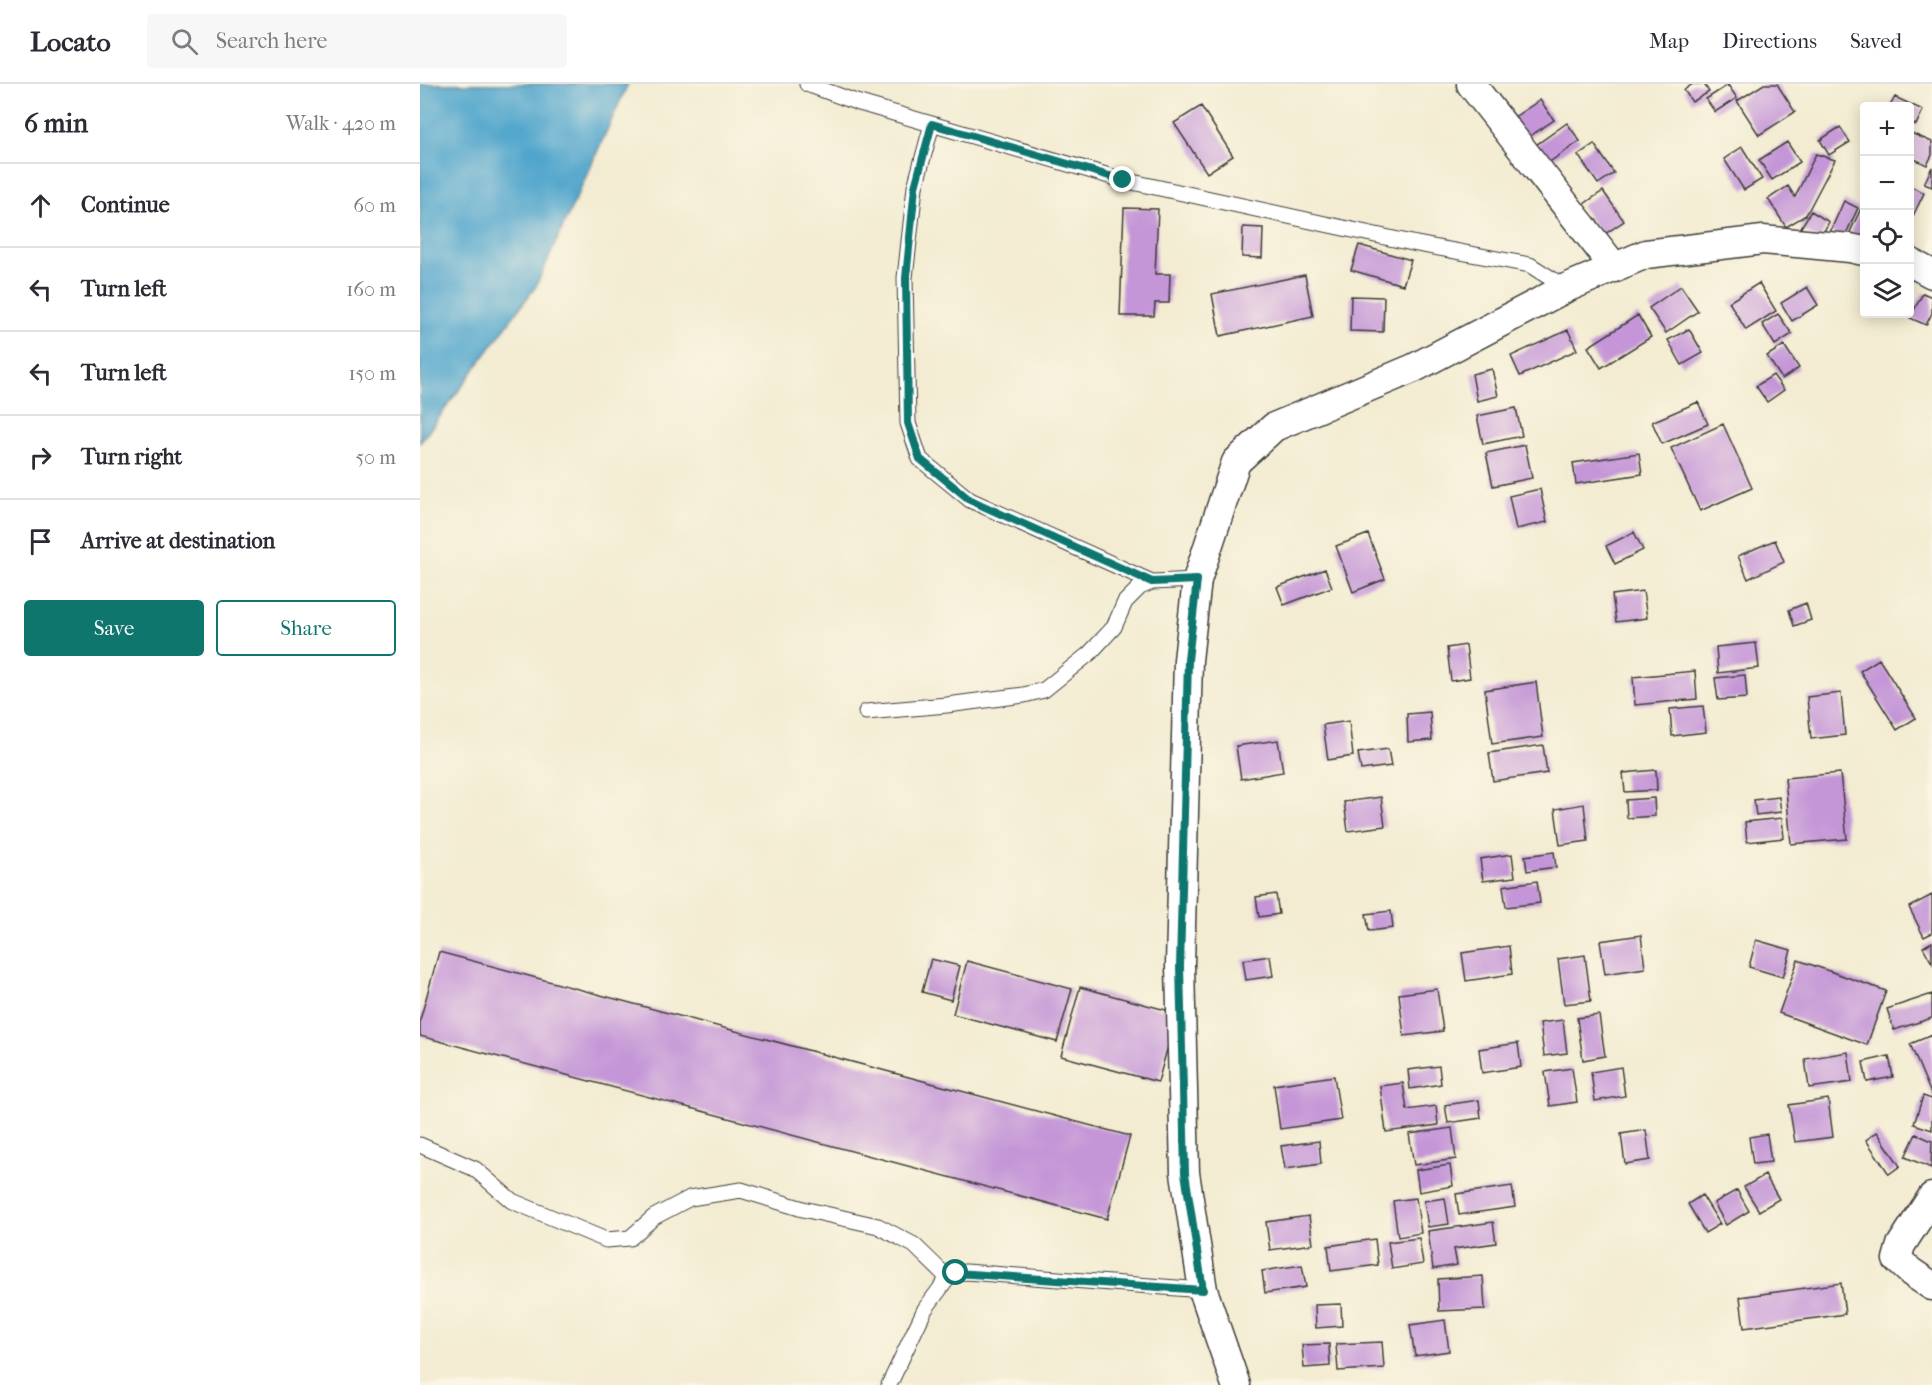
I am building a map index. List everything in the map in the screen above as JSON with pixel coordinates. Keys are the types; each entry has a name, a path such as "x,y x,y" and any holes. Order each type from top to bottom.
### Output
{"street":[{"path":"1471,84 1615,268"},
{"path":"1236,1385 1203,1290 1185,1173 1180,966 1188,660 1197,580 1236,462 1274,427 1414,368 1566,288 1646,254 1763,240 1860,250"},
{"path":"1914,264 1932,274"},
{"path":"1932,1197 1901,1245 1897,1259 1932,1286"}],"lane":[{"path":"807,84 856,102 1123,180 1417,244 1530,265 1566,288"},
{"path":"932,124 915,187 906,278 908,423 920,459 970,500 1152,582"},
{"path":"866,712 947,705 1024,695 1044,690 1090,653 1114,627 1125,602 1140,587 1152,582 1197,580"},
{"path":"420,1145 476,1169 512,1201 606,1240 630,1238 654,1218 690,1198 741,1190 803,1209 878,1226 914,1245 948,1278"},
{"path":"889,1385 925,1309 948,1278 956,1273 1203,1290"}],"water":[{"path":"420,84 628,84 536,286 420,443"}],"building":[{"path":"1693,84 1704,84 1709,92 1692,102 1684,90"},
{"path":"1764,84 1777,84 1795,112 1759,135 1737,101"},
{"path":"1728,85 1737,98 1715,112 1706,99"},
{"path":"1895,97 1906,102 1892,102"},
{"path":"1540,100 1554,120 1527,138 1513,118"},
{"path":"1201,106 1233,156 1207,173 1174,123"},
{"path":"1914,106 1923,110 1916,125 1914,124"},
{"path":"1567,123 1580,141 1548,163 1536,145"},
{"path":"1840,127 1850,142 1829,155 1820,140"},
{"path":"1914,134 1932,142 1932,155 1927,165 1914,159"},
{"path":"1787,142 1800,162 1772,180 1759,160"},
{"path":"1594,144 1614,173 1598,184 1578,155"},
{"path":"1742,147 1762,179 1744,190 1724,159"},
{"path":"1816,154 1835,160 1806,215 1786,227 1768,199 1788,186 1795,197"},
{"path":"1932,167 1932,187 1924,184"},
{"path":"1914,188 1924,193 1914,214"},
{"path":"1603,191 1624,221 1602,236 1581,206"},
{"path":"1844,201 1858,208 1844,238 1830,232"},
{"path":"1124,208 1158,209 1155,274 1170,274 1169,303 1155,303 1154,316 1120,316"},
{"path":"1811,211 1829,222 1819,240 1800,229"},
{"path":"1860,211 1860,237 1850,232"},
{"path":"1243,227 1263,228 1262,258 1242,257"},
{"path":"1359,245 1411,260 1403,285 1351,270"},
{"path":"1305,275 1313,316 1220,336 1212,294"},
{"path":"1759,283 1776,311 1746,330 1729,302"},
{"path":"1681,286 1698,311 1666,333 1649,308"},
{"path":"1807,287 1818,305 1792,321 1781,303"},
{"path":"1923,293 1932,297 1932,313 1926,325 1910,318 1914,318 1914,310"},
{"path":"1351,296 1384,297 1383,332 1350,331"},
{"path":"1778,314 1792,334 1775,345 1762,324"},
{"path":"1638,315 1651,337 1601,368 1588,347"},
{"path":"1689,329 1703,353 1682,365 1668,340"},
{"path":"1568,330 1577,350 1520,376 1511,356"},
{"path":"1784,345 1799,368 1782,379 1767,356"},
{"path":"1492,369 1498,396 1477,401 1472,374"},
{"path":"1773,375 1784,390 1767,402 1756,386"},
{"path":"1698,402 1708,424 1662,444 1652,422"},
{"path":"1516,408 1522,436 1483,444 1477,416"},
{"path":"1723,424 1752,488 1700,511 1671,448"},
{"path":"1525,445 1532,478 1493,486 1486,453"},
{"path":"1639,453 1642,474 1576,484 1573,463"},
{"path":"1540,489 1547,522 1516,529 1509,496"},
{"path":"1634,532 1643,550 1615,564 1606,546"},
{"path":"1368,534 1385,579 1353,592 1336,546"},
{"path":"1775,540 1784,562 1748,579 1738,556"},
{"path":"1325,569 1332,587 1284,605 1277,587"},
{"path":"1643,591 1647,618 1616,622 1612,595"},
{"path":"1806,603 1811,620 1794,626 1789,610"},
{"path":"1756,643 1759,668 1718,673 1716,647"},
{"path":"1466,645 1470,678 1451,681 1447,648"},
{"path":"1879,659 1916,718 1897,730 1860,671"},
{"path":"1695,671 1697,699 1635,705 1633,677"},
{"path":"1745,675 1747,698 1718,700 1715,678"},
{"path":"1536,682 1543,737 1492,744 1485,690"},
{"path":"1841,693 1845,735 1811,739 1807,697"},
{"path":"1703,706 1706,732 1672,736 1670,709"},
{"path":"1430,712 1432,740 1408,742 1407,714"},
{"path":"1349,721 1353,756 1328,760 1323,725"},
{"path":"1278,740 1283,772 1241,779 1236,746"},
{"path":"1543,745 1547,773 1493,781 1489,753"},
{"path":"1388,749 1391,766 1361,770 1358,753"},
{"path":"1656,770 1657,790 1625,792 1623,773"},
{"path":"1840,773 1847,839 1791,844 1785,778"},
{"path":"1381,797 1385,826 1348,831 1344,802"},
{"path":"1779,797 1781,812 1756,815 1754,800"},
{"path":"1654,798 1655,816 1627,818 1626,800"},
{"path":"1584,804 1588,841 1560,845 1555,809"},
{"path":"1782,818 1784,838 1747,842 1745,822"},
{"path":"1554,852 1556,867 1527,871 1525,856"},
{"path":"1512,854 1515,877 1483,881 1480,859"},
{"path":"1537,881 1540,903 1506,907 1503,886"},
{"path":"1276,894 1279,914 1259,917 1256,897"},
{"path":"1932,895 1932,933 1924,937 1909,907"},
{"path":"1391,911 1393,928 1369,931 1366,914"},
{"path":"1641,935 1645,968 1605,974 1600,941"},
{"path":"1756,940 1791,950 1783,977 1749,967"},
{"path":"1932,942 1932,963 1923,947"},
{"path":"1509,946 1512,974 1466,981 1462,953"},
{"path":"439,952 1130,1136 1107,1219 420,1036 420,1020"},
{"path":"1585,955 1591,1001 1564,1004 1558,959"},
{"path":"1270,956 1273,976 1246,980 1243,960"},
{"path":"931,959 960,966 951,1000 922,992"},
{"path":"1798,960 1886,991 1867,1045 1779,1013"},
{"path":"967,961 1072,989 1057,1042 953,1014"},
{"path":"1080,987 1177,1013 1158,1082 1061,1056"},
{"path":"1437,989 1443,1031 1404,1036 1399,994"},
{"path":"1932,994 1932,1018 1894,1030 1887,1009"},
{"path":"1599,1015 1605,1056 1583,1060 1577,1018"},
{"path":"1563,1020 1567,1053 1544,1056 1540,1023"},
{"path":"1932,1035 1932,1096 1910,1044"},
{"path":"1518,1043 1521,1067 1482,1073 1479,1049"},
{"path":"1848,1052 1852,1082 1809,1088 1805,1059"},
{"path":"1889,1056 1893,1077 1867,1082 1863,1062"},
{"path":"1439,1066 1441,1084 1410,1089 1408,1070"},
{"path":"1621,1067 1625,1096 1595,1101 1591,1072"},
{"path":"1572,1068 1577,1102 1550,1106 1545,1072"},
{"path":"1334,1076 1341,1120 1280,1129 1274,1085"},
{"path":"1403,1083 1407,1110 1436,1106 1438,1125 1386,1132 1380,1086"},
{"path":"1923,1096 1932,1099 1932,1130 1914,1124"},
{"path":"1828,1099 1833,1137 1795,1142 1789,1105"},
{"path":"1479,1100 1481,1118 1448,1123 1445,1105"},
{"path":"1452,1128 1456,1159 1414,1165 1409,1134"},
{"path":"1646,1130 1650,1160 1625,1164 1621,1134"},
{"path":"1877,1132 1900,1166 1889,1174 1866,1140"},
{"path":"1767,1134 1771,1162 1753,1164 1749,1137"},
{"path":"1916,1134 1932,1141 1931,1168 1905,1157"},
{"path":"1319,1141 1321,1164 1285,1169 1281,1146"},
{"path":"1450,1165 1453,1186 1419,1192 1416,1170"},
{"path":"1765,1175 1779,1199 1759,1211 1744,1187"},
{"path":"1512,1186 1515,1207 1459,1215 1456,1194"},
{"path":"1737,1190 1749,1211 1726,1225 1714,1203"},
{"path":"1702,1195 1720,1224 1705,1233 1688,1204"},
{"path":"1416,1198 1421,1233 1398,1237 1393,1201"},
{"path":"1445,1198 1449,1224 1428,1227 1424,1201"},
{"path":"1309,1216 1313,1244 1270,1250 1266,1222"},
{"path":"1493,1222 1496,1243 1454,1249 1457,1265 1433,1269 1428,1231"},
{"path":"1419,1238 1423,1264 1392,1269 1388,1242"},
{"path":"1375,1239 1378,1265 1331,1271 1328,1246"},
{"path":"1302,1265 1306,1287 1265,1293 1262,1271"},
{"path":"1483,1276 1485,1309 1439,1311 1438,1279"},
{"path":"1841,1283 1845,1314 1744,1328 1740,1297"},
{"path":"1341,1304 1342,1326 1316,1328 1315,1305"},
{"path":"1445,1320 1449,1351 1415,1356 1410,1325"},
{"path":"1382,1342 1384,1368 1338,1371 1336,1344"},
{"path":"1329,1344 1330,1366 1304,1368 1302,1345"}],"route":[{"path":"956,1273 1203,1290 1185,1173 1180,966 1188,660 1197,580 1152,582 970,500 920,459 908,423 906,278 915,187 932,124 1123,180"}]}
